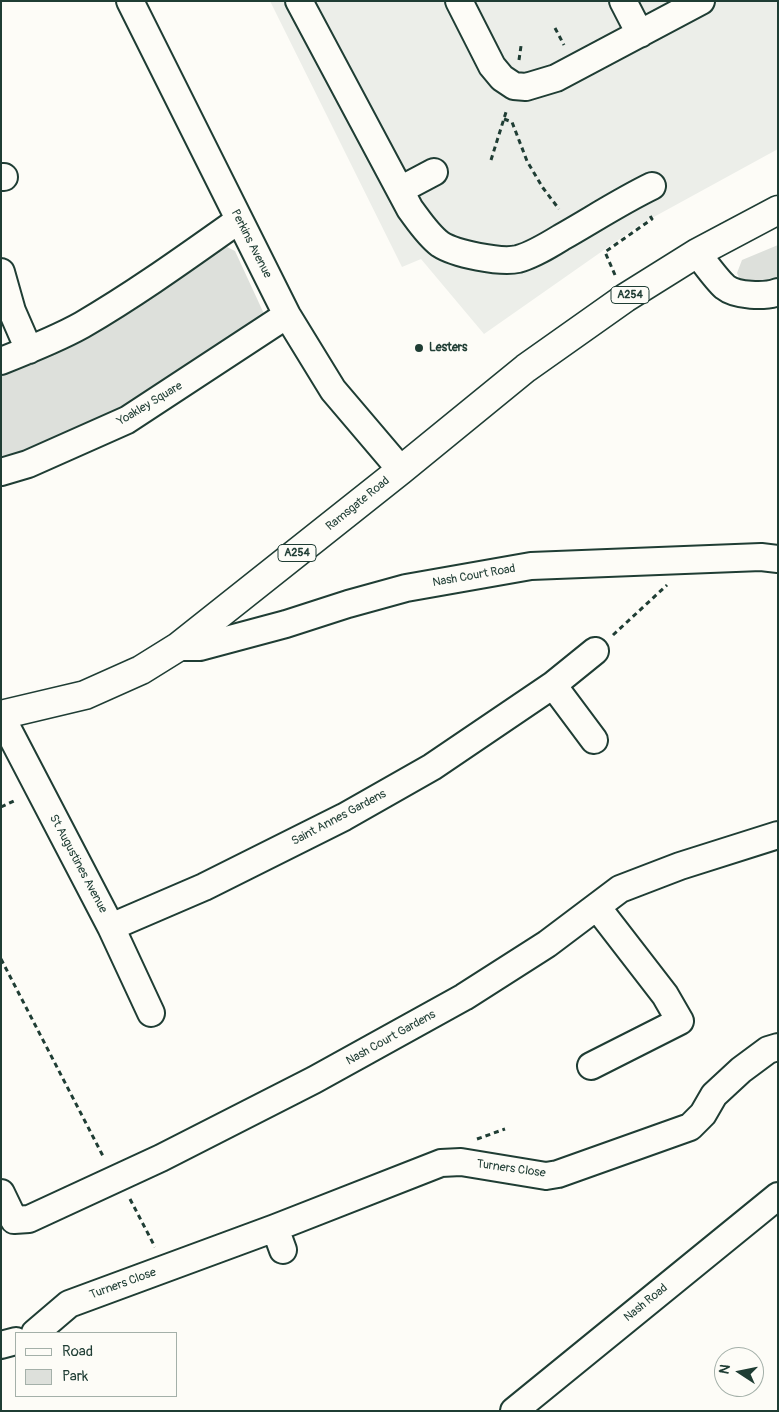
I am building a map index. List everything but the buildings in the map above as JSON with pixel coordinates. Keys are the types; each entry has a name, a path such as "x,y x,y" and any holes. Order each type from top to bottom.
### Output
{"main road":[{"name":"Ramsgate Road","path":"1,716 85,695 141,670 178,647 526,368 625,298 697,253 778,210"}],"street":[{"name":"Perkins Avenue","path":"130,1 287,315 333,390 401,470"},
{"path":"299,1 410,209 425,230 440,244 458,252 490,259 517,259 544,248 627,198 650,199"},
{"path":"459,1 492,66 502,78 514,86 526,87 556,78 701,1"},
{"path":"623,1 640,34"},
{"path":"400,190 434,172"},
{"path":"1,361 81,326 144,286 240,220"},
{"path":"697,253 726,288 748,296 778,292"},
{"path":"1,272 12,311 29,350"},
{"name":"Yoakley Square","path":"1,472 28,464 127,420 287,315"},
{"name":"Nash Court Road","path":"178,647 200,647 415,586 531,566 627,561 778,558"},
{"name":"Saint Annes Gardens","path":"112,927 204,886 344,817 432,767 553,686 595,652"},
{"path":"553,686 594,740"},
{"name":"St Augustines Avenue","path":"1,716 112,927 151,1014"},
{"name":"Nash Court Gardens","path":"4,1203 14,1220 29,1219 161,1158 314,1080 464,997 547,944 620,889 680,866 778,835"},
{"path":"591,1066 680,1021 665,995 597,907"},
{"name":"Turners Close","path":"36,1332 69,1304 279,1239 442,1163 461,1162 546,1176 558,1174 690,1127 703,1114 714,1095 741,1070 768,1050 778,1047"},
{"name":"Nash Road","path":"514,1411 778,1196"},
{"path":"1,1345 15,1341"}],"path":[{"path":"504,119 512,122 531,168 543,188 575,230"},
{"path":"625,298 605,252 652,219 650,199"},
{"path":"595,652 667,587 674,561"},
{"path":"1,958 115,1179"}],"shaded area":[{"path":"270,1 778,1 778,149 641,224 484,334 421,259 402,267"}],"green space":[{"path":"778,245 778,285 744,289 737,273 742,260"},
{"path":"227,247 235,251 265,316 138,406 1,461 1,374 40,359 96,331 149,299 215,252"}],"place":[{"name":"Lesters","path":"419,348"}]}
